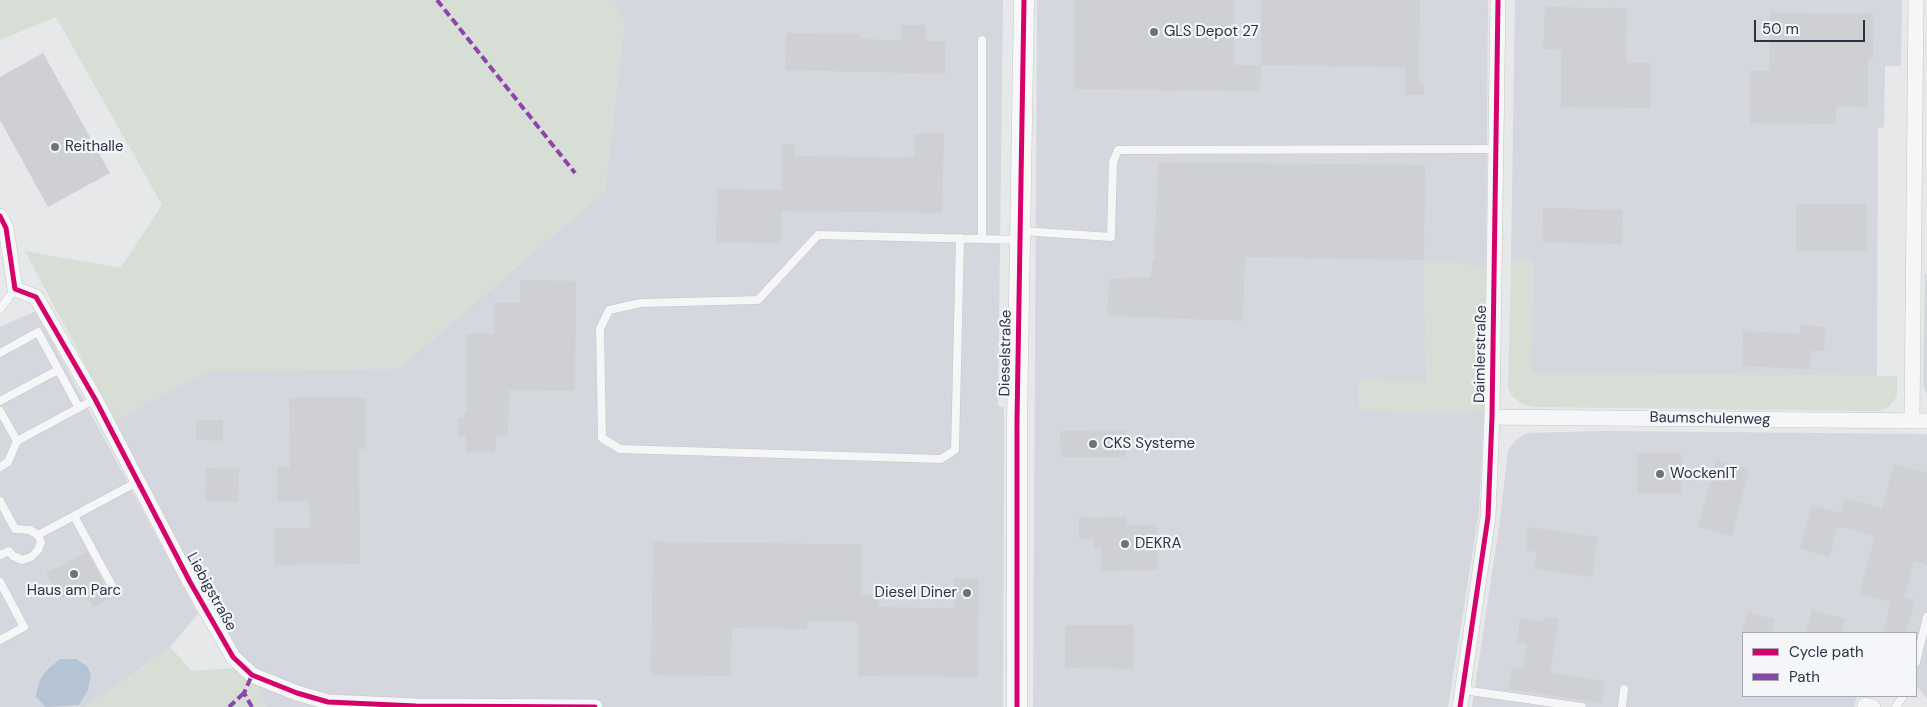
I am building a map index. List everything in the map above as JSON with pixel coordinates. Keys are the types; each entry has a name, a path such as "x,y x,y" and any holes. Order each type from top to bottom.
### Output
{"street":[{"name":"Dieselstraße","path":"1017,707 1017,421 1024,0"},
{"name":"Daimlerstraße","path":"1460,707 1488,517 1492,416 1498,0"},
{"path":"1916,0 1920,421"},
{"path":"0,216 6,228 14,289"},
{"name":"Liebigstraße","path":"14,289 36,297 95,398 190,582 233,657 252,675 262,681 328,702 416,706 595,707"},
{"name":"Baumschulenweg","path":"1492,416 1920,421"},
{"path":"1864,707 1865,705 1873,707"}],"lane":[{"path":"982,40 982,239"},
{"path":"960,238 955,450 941,459 620,449 602,438 600,329 610,310 641,303 758,300 818,235 960,238 982,239 1020,236 1110,236 1113,162 1118,150 1496,149"},
{"path":"0,308 14,289"},
{"path":"0,353 38,332 79,408"},
{"path":"0,401 58,370"},
{"path":"0,467 8,462 17,441 95,398"},
{"path":"0,411 17,441"},
{"path":"38,536 139,481"},
{"path":"0,501 15,529 30,530 38,536 41,542 38,550 31,557 22,560 13,556 9,551 0,556"},
{"path":"74,516 116,592"},
{"path":"0,582 24,626 0,640"},
{"path":"1917,658 1927,617"},
{"path":"1622,707 1624,689"},
{"path":"1463,690 1582,707"}],"shaded area":[{"path":"0,0 614,0 624,22 605,191 398,369 206,371 115,421 25,251 121,268 162,205 56,17 0,40"},
{"path":"614,0 1003,0 998,406 1004,407 1003,707 267,707 252,675 233,657 115,421 206,371 398,369 605,191 624,23"},
{"path":"1037,0 1488,0 1486,267 1434,261 1424,265 1426,382 1359,380 1360,411 1484,412 1479,512 1448,707 1033,707"},
{"path":"1515,0 1902,0 1901,66 1885,66 1884,127 1878,128 1877,376 1531,373 1533,261 1511,260"},
{"path":"1511,260 1533,261 1532,373 1897,376 1897,396 1888,408 1878,411 1533,407 1522,404 1512,396 1508,387"},
{"path":"1434,261 1486,267 1484,412 1360,411 1359,380 1426,382 1424,265"},
{"path":"1925,274 1927,274 1927,394 1923,385"},
{"path":"36,311 198,614 170,647 86,707 0,707 0,327"},
{"path":"1603,431 1927,434 1927,699 1917,686 1917,632 1742,632 1742,697 1857,697 1854,707 1472,707 1500,520 1508,450 1516,440 1527,433"},
{"path":"170,647 192,671 235,668 252,675 267,707 86,707"}],"water":[{"path":"60,659 76,659 87,666 91,674 88,690 79,705 46,707 36,697 39,682 46,671"}],"building":[{"name":"GLS Depot 27","path":"1075,0 1234,0 1234,65 1261,65 1260,91 1074,89"},
{"name":"GLS Depot 27","path":"1261,0 1420,0 1419,83 1424,83 1424,95 1405,95 1405,67 1261,65"},
{"path":"1545,7 1627,8 1626,63 1651,63 1651,108 1561,107 1561,50 1543,49"},
{"path":"1770,13 1874,14 1873,59 1868,59 1868,107 1836,106 1836,124 1750,123 1750,71 1769,71"},
{"path":"901,25 926,25 926,41 945,41 945,74 785,70 786,33 860,34 860,39 901,40"},
{"name":"Reithalle","path":"43,53 110,173 48,207 0,120 0,77"},
{"path":"915,134 944,134 942,213 781,211 781,243 716,242 717,189 782,190 782,144 795,144 795,156 915,158"},
{"path":"1158,162 1425,165 1424,260 1245,257 1243,321 1107,316 1109,279 1151,277 1152,261 1154,261"},
{"path":"1796,204 1867,204 1867,251 1796,251"},
{"path":"1543,208 1623,210 1622,244 1542,242"},
{"path":"520,280 576,281 575,391 509,390 508,437 496,436 495,453 466,452 466,437 458,436 458,418 464,418 464,412 467,412 467,334 494,334 494,303 520,303"},
{"path":"1800,325 1825,327 1824,351 1811,351 1810,369 1742,366 1743,331 1800,334"},
{"path":"289,398 365,398 365,449 359,449 360,564 275,565 275,528 310,528 309,501 277,502 277,466 290,467"},
{"path":"196,420 223,420 223,441 196,440"},
{"name":"CKS Systeme","path":"1126,430 1126,457 1061,457 1060,431"},
{"name":"WockenIT","path":"1637,454 1682,454 1682,494 1637,494"},
{"path":"1716,460 1749,470 1732,536 1698,527"},
{"path":"1894,464 1927,473 1927,565 1914,561 1904,597 1915,600 1906,632 1883,632 1891,602 1859,594 1875,536 1838,526 1829,557 1800,548 1812,505 1841,513 1845,498 1882,508"},
{"path":"206,468 239,469 238,502 205,501"},
{"name":"DEKRA","path":"1126,517 1127,525 1157,525 1158,570 1101,571 1101,548 1094,548 1093,539 1079,539 1079,518"},
{"path":"1528,527 1598,537 1592,577 1534,569 1537,552 1525,550"},
{"path":"653,542 861,544 861,594 879,595 879,607 954,608 954,578 979,578 978,677 858,676 858,622 807,621 807,629 732,628 731,676 651,675"},
{"path":"87,552 111,597 93,607 82,587 60,599 46,573"},
{"path":"1812,610 1845,619 1841,632 1806,632"},
{"path":"1748,612 1775,620 1771,632 1742,632"},
{"path":"1544,617 1559,619 1550,673 1605,681 1602,703 1508,689 1512,667 1523,669 1527,644 1517,643 1520,618 1543,622"},
{"path":"1065,625 1134,625 1134,669 1065,668"}],"marked path":[{"path":"437,0 575,173"},
{"path":"252,675 244,693 252,707"},
{"path":"229,707 244,693"}],"cycle path":[{"path":"1017,707 1017,421 1024,0"},
{"path":"1460,707 1488,517 1492,417 1498,0"},
{"path":"0,216 6,228 15,289 36,297 95,399 190,582 233,657 252,675 297,693 328,702 416,706 595,707"}],"place":[{"name":"GLS Depot 27","path":"1154,32"},
{"name":"Reithalle","path":"55,147"},
{"name":"CKS Systeme","path":"1093,444"},
{"name":"WockenIT","path":"1660,474"},
{"name":"DEKRA","path":"1125,544"},
{"name":"Haus am Parc","path":"74,574"},
{"name":"Diesel Diner","path":"967,593"}]}
